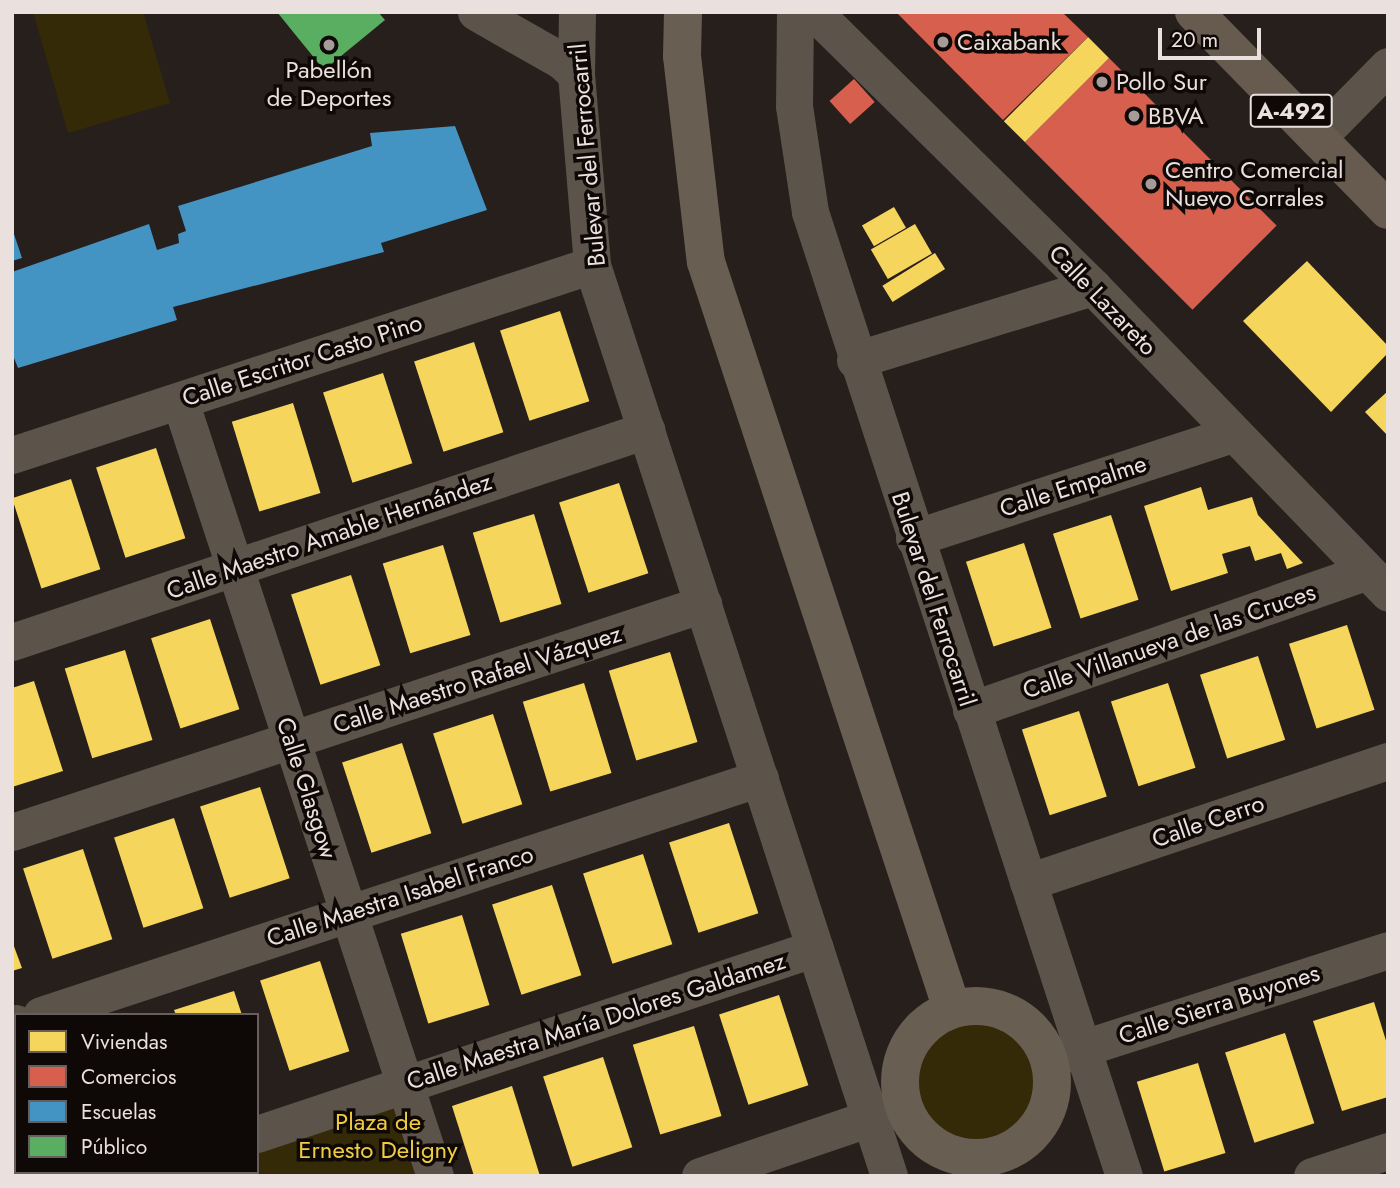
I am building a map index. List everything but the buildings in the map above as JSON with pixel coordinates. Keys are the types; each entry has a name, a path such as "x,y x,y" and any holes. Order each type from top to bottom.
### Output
{"main road":[{"name":"A-492","path":"1194,12 1388,210"}],"street":[{"path":"476,12 562,61 576,74"},
{"name":"Bulevar del Ferrocarril","path":"577,12 576,74 592,265 815,948 886,1112 889,1176"},
{"path":"683,12 682,56 706,262 952,1009"},
{"name":"Bulevar del Ferrocarril","path":"794,12 794,106 810,212 855,360 1028,882 1066,1054 1124,1176"},
{"name":"Calle Lazareto","path":"814,12 1093,287 1377,583"},
{"path":"1317,138 1388,66"},
{"name":"Calle Escritor Casto Pino","path":"12,455 592,265"},
{"path":"855,360 1093,287"},
{"name":"Calle Glasgow","path":"180,401 435,1176"},
{"name":"Calle Maestro Amable Hernández","path":"12,642 646,430"},
{"name":"Calle Empalme","path":"914,538 1232,434"},
{"name":"Calle Villanueva de las Cruces","path":"971,710 1377,583"},
{"name":"Calle Maestro Rafael Vázquez","path":"12,832 703,604"},
{"name":"Calle Cerro","path":"1028,882 1388,761"},
{"name":"Calle Maestra Isabel Franco","path":"47,1013 760,778"},
{"name":"Calle Maestra María Dolores Galdamez","path":"259,1133 815,948"},
{"name":"Calle Sierra Buyones","path":"1066,1054 1388,950"},
{"path":"700,1176 886,1112 899,1087 907,1048 919,1032 952,1009 988,1007 1008,1013 1041,1040 1066,1054 1054,1082 1050,1106 1039,1128 1004,1166 942,1150 914,1128 886,1112"},
{"path":"1312,1176 1388,1151"}],"green space":[{"path":"33,12 143,12 170,103 68,133"},
{"path":"977,1017 1002,1022 1024,1036 1038,1058 1043,1083 1038,1108 1024,1130 1002,1144 977,1149 952,1144 930,1130 916,1108 911,1083 916,1058 930,1036 952,1022"},
{"name":"Plaza de Ernesto Deligny","path":"405,1084 435,1176 230,1176 259,1174 259,1133"}],"place":[{"name":"Caixabank","path":"943,42"},
{"name":"Pabellón de Deportes","path":"329,45"},
{"name":"Pollo Sur","path":"1102,82"},
{"name":"BBVA","path":"1134,116"},
{"name":"Centro Comercial Nuevo Corrales","path":"1151,184"}]}
